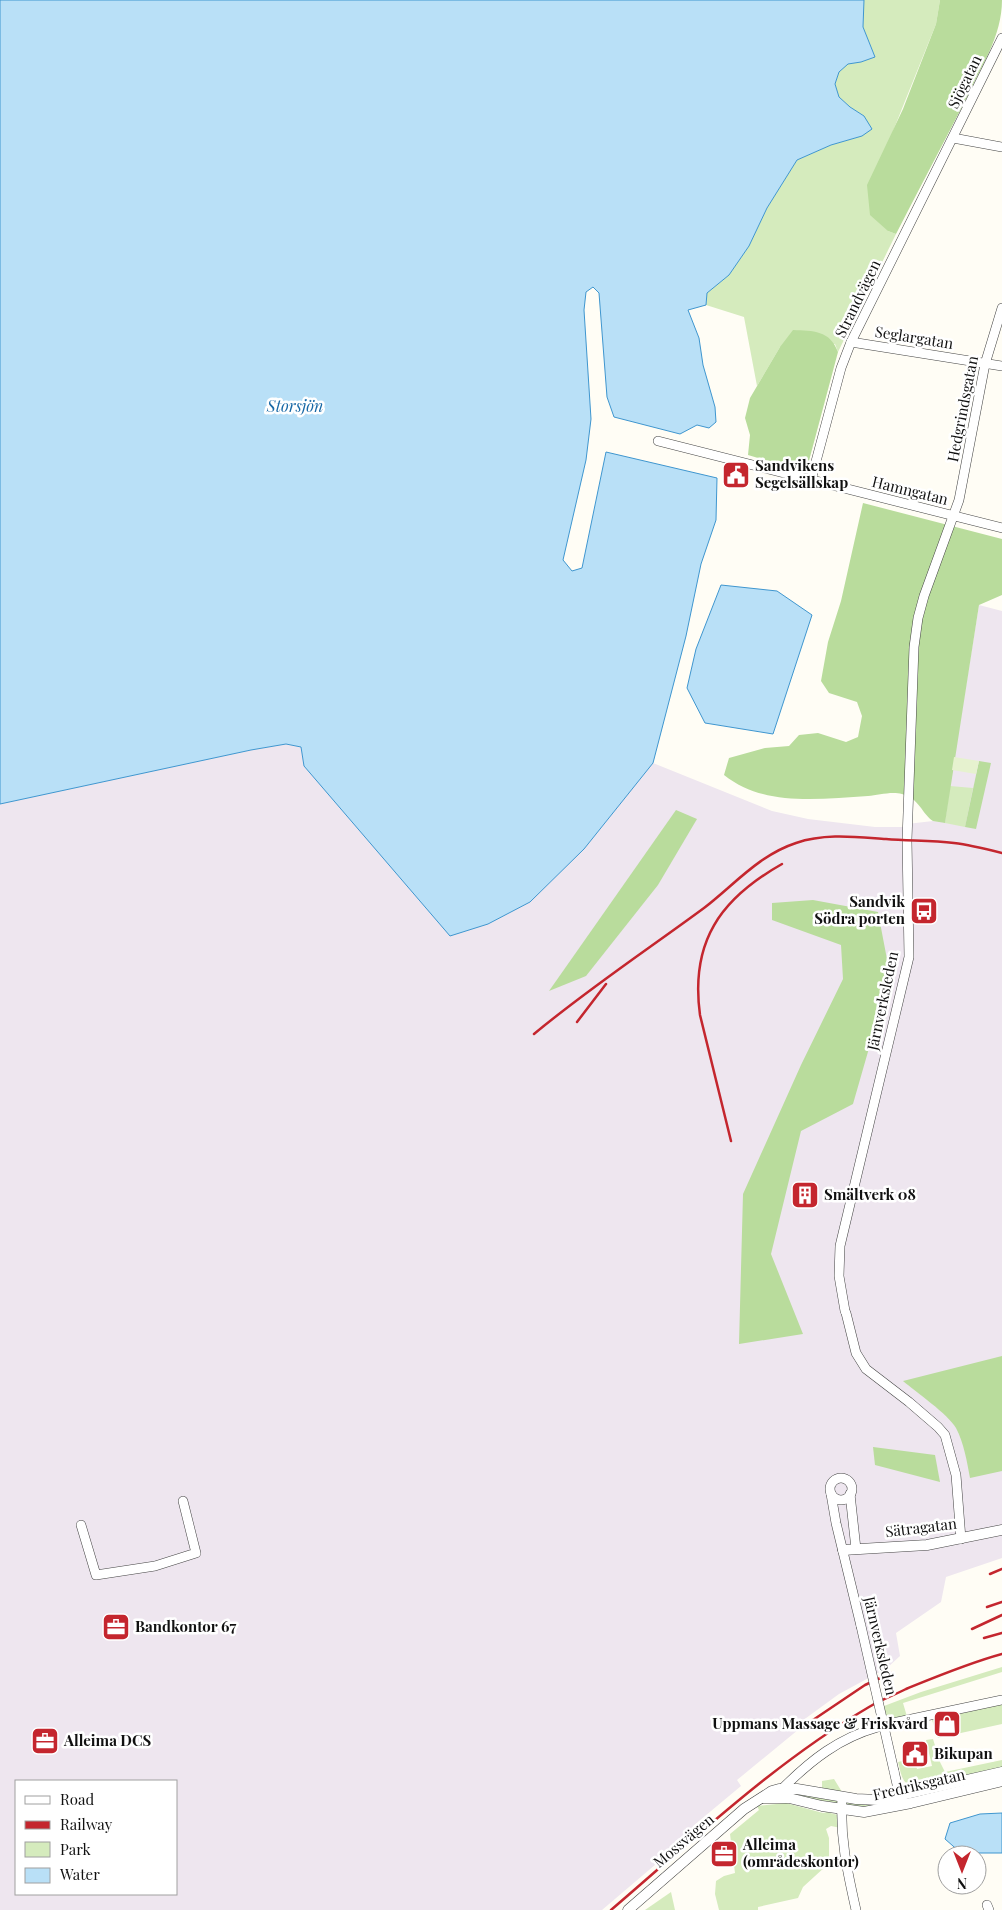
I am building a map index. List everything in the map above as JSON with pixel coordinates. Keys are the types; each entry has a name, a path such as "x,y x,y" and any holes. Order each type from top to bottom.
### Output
{"street":[{"name":"Sjögatan","path":"953,138 1002,38"},
{"path":"953,138 1002,147"},
{"name":"Strandvägen","path":"811,480 851,342 953,138"},
{"name":"Hedgrindsgatan","path":"932,574 959,500 985,364 1002,308"},
{"name":"Seglargatan","path":"851,342 1002,366"},
{"name":"Hamngatan","path":"658,441 1002,528"},
{"name":"Järnverksleden","path":"932,574 918,618 914,647 907,840 909,957 840,1246 838,1276 856,1353 866,1369 909,1402 946,1435 956,1475 961,1539"},
{"path":"850,1494 842,1500 835,1499 831,1494 832,1484 840,1479 849,1482 856,1549"},
{"name":"Järnverksleden","path":"831,1494 901,1800"},
{"path":"81,1525 96,1575 155,1566 196,1553 183,1500"},
{"name":"Sätragatan","path":"843,1550 927,1545 1002,1530"},
{"path":"888,1724 1002,1700"},
{"path":"782,1789 814,1759 834,1744 878,1727"},
{"name":"Fredriksgatan","path":"841,1809 864,1812 1002,1772"},
{"name":"Fredriksgatan","path":"842,1797 901,1800 1002,1781"},
{"name":"Mossvägen","path":"628,1910 655,1884 744,1809 772,1791 797,1789 842,1797"},
{"path":"842,1797 843,1851 856,1910"},
{"path":"762,1798 789,1798 841,1809"}],"shaded area":[{"path":"979,605 1002,611 1002,1558 946,1577 941,1602 896,1633 900,1656 887,1668 839,1694 802,1721 804,1725 737,1780 741,1786 693,1826 696,1830 602,1910 0,1910 0,804 286,744 301,747 304,766 351,819 584,849 653,763 772,811 808,819 875,827 907,827 907,824 933,821 944,822"}],"green space":[{"path":"864,0 940,0 936,24 893,131 888,231 896,234 838,352 835,344 780,347 757,386 744,317 706,305 707,293 729,275 749,246 767,208 797,160 831,145 862,136 864,116 839,97 835,84 839,72 848,63 861,62 875,57 863,27"},
{"path":"940,0 1002,0 1001,13 995,39 984,63 896,234 888,231 870,215 867,185 903,109 936,24"},
{"path":"793,330 820,333 830,339 838,352 806,472 748,455 750,435 745,418 750,398 780,347"},
{"path":"863,503 1002,539 1002,595 979,605 945,823 933,821 913,799 898,793 793,799 756,792 724,775 729,758 765,748 789,746 799,735 818,733 846,742 858,737 862,716 857,702 829,693 821,681 828,642 841,601"},
{"path":"954,757 979,761 976,774 952,770"},
{"path":"979,761 991,763 976,829 965,827"},
{"path":"950,786 973,788 965,827 945,823"},
{"path":"676,810 697,819 658,885 586,976 549,991"},
{"path":"813,900 878,912 890,975 853,1104 801,1131 771,1254 803,1334 739,1344 743,1194 801,1065 843,979 841,945 772,920 772,903"},
{"path":"1002,1356 1002,1471 970,1478 963,1446 952,1422 903,1381"},
{"path":"873,1447 935,1455 940,1482 875,1465"},
{"path":"1002,1667 1002,1672 903,1703 908,1720 888,1724 884,1706 921,1692"},
{"path":"1002,1704 1002,1724 938,1738 932,1720"},
{"path":"933,1739 945,1772 1002,1760 1002,1768 920,1787 914,1787 906,1783 898,1762 914,1758 917,1769 932,1766 926,1740"},
{"path":"834,1779 842,1792 885,1799 864,1812 772,1791 822,1793 822,1781"},
{"path":"786,1803 841,1816 841,1828 831,1826 826,1829 829,1838 829,1856 826,1866 803,1887 798,1898 758,1907 758,1910 719,1910 715,1894 716,1881 724,1876 735,1873 730,1834 759,1810 757,1806"},
{"path":"671,1892 675,1910 645,1910"}],"water":[{"name":"Storsjön","path":"0,0 864,0 863,27 875,57 848,64 839,72 835,84 839,97 864,116 872,129 862,136 831,145 797,160 767,208 749,246 729,275 707,293 706,305 688,310 699,338 703,365 715,407 716,422 709,428 697,425 680,434 614,417 607,397 599,293 593,287 586,292 584,310 591,419 586,460 563,560 572,571 582,568 606,452 717,478 716,520 701,564 686,636 653,763 584,849 530,902 488,924 450,936 304,766 301,747 286,744 0,804"},
{"path":"721,585 777,591 812,615 773,734 705,723 687,688 696,649"},
{"path":"1002,1813 1002,1853 987,1853 987,1845 952,1845 945,1839 950,1823 980,1814"}],"railway":[{"path":"534,1034 596,985 704,908 747,871 783,848 818,838 852,837 945,842 1002,853"},
{"path":"731,1141 700,1015 698,989 700,966 705,944 714,925 726,908 742,892 782,864"},
{"path":"577,1022 606,984"},
{"path":"990,1574 1002,1569"},
{"path":"987,1607 1002,1602"},
{"path":"972,1629 1002,1615"},
{"path":"984,1638 1002,1633"},
{"path":"611,1910 704,1829 768,1777 834,1729 874,1704 906,1689 1002,1654"},
{"path":"810,1722 865,1685 891,1673"}],"place":[{"name":"Sandvikens Segelsällskap","path":"736,475"},
{"name":"Sandvik Södra porten","path":"924,911"},
{"name":"Smältverk 08","path":"805,1195"},
{"name":"Bandkontor 67","path":"116,1627"},
{"name":"Uppmans Massage & Friskvård","path":"947,1724"},
{"name":"Alleima DCS","path":"45,1741"},
{"name":"Bikupan","path":"915,1754"},
{"name":"Alleima (områdeskontor)","path":"724,1854"}]}
